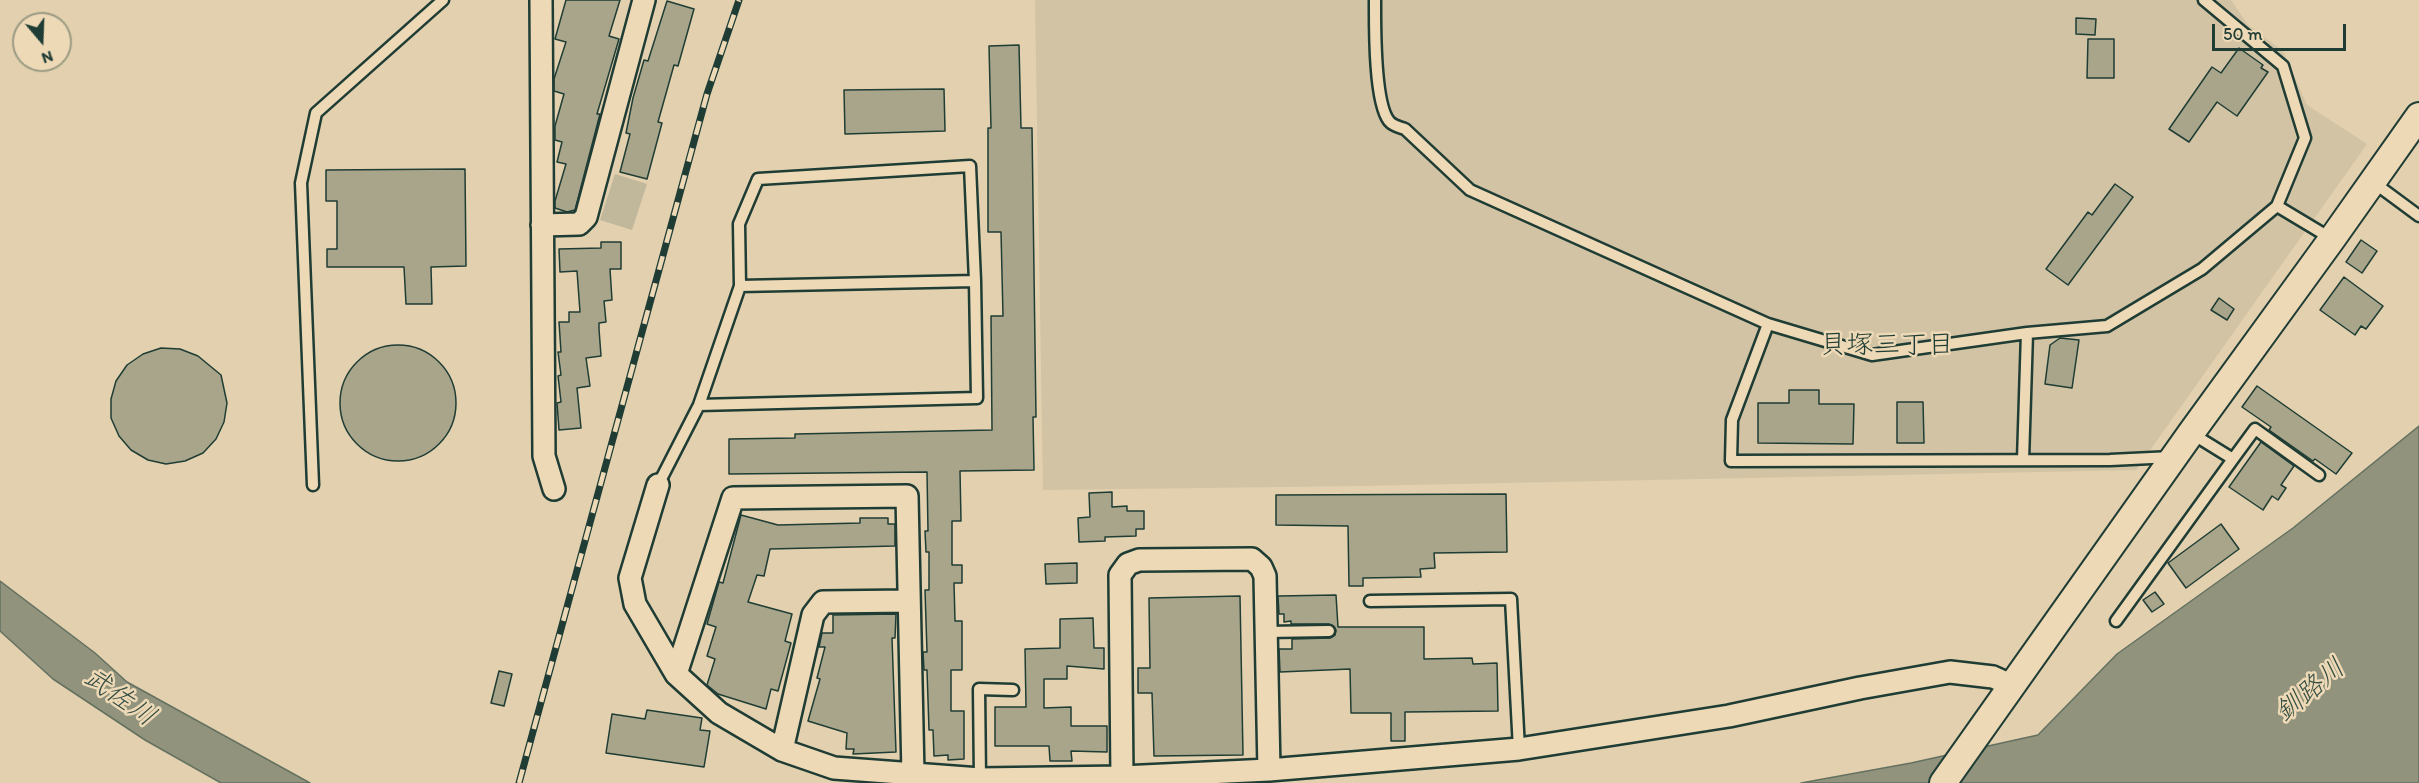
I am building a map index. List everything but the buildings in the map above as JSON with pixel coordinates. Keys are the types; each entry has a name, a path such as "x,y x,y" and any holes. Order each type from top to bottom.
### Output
{"street":[{"path":"541,0 544,456 554,489"},
{"path":"542,225 579,224 586,217 644,0"},
{"path":"1943,783 2190,433 2419,116"},
{"path":"658,485 630,578 635,604 676,674 719,713 782,750 834,768 913,776 980,779 1122,777 1269,770 1519,749 1729,716 1860,688 1950,672 1993,677 2013,686"},
{"path":"676,674 733,498 907,496 913,776"},
{"path":"1122,777 1120,574 1128,564 1139,560 1252,559 1262,567 1265,576 1269,770"},
{"path":"782,750 813,615 823,602 909,601"}],"lane":[{"path":"313,485 301,183 316,113 443,0"},
{"path":"1375,0 1378,75 1386,117 1395,126 1405,129 1470,190 1767,324 1872,355 2027,333 2107,326 2202,268 2277,206 2305,138 2283,66 2204,0"},
{"path":"658,485 699,405 740,286 739,224 758,179 970,166 977,398 699,405"},
{"path":"2373,182 2419,216"},
{"path":"2277,206 2332,239"},
{"path":"740,286 975,281"},
{"path":"1767,324 1732,420 1731,461 2173,457"},
{"path":"2023,460 2027,333"},
{"path":"2116,621 2255,429 2319,475"},
{"path":"2190,433 2233,459"},
{"path":"1370,601 1511,599 1519,749"},
{"path":"1266,632 1329,631"},
{"path":"980,779 979,689 1013,690"}],"shaded area":[{"path":"1035,0 2231,0 2248,25 2283,51 2307,105 2367,144 2136,470 1043,490"},
{"path":"615,174 647,184 632,230 600,220"}],"water":[{"name":"釧路川","path":"2419,426 2419,783 1801,783 1911,763 2038,735 2117,654 2293,528"},
{"name":"武佐川","path":"0,581 95,653 127,682 310,783 221,783 145,740 53,679 0,631"}],"railway":[{"path":"519,783 707,94 739,0"}],"district":[{"name":"貝塚三丁目","path":"1887,346"}]}
